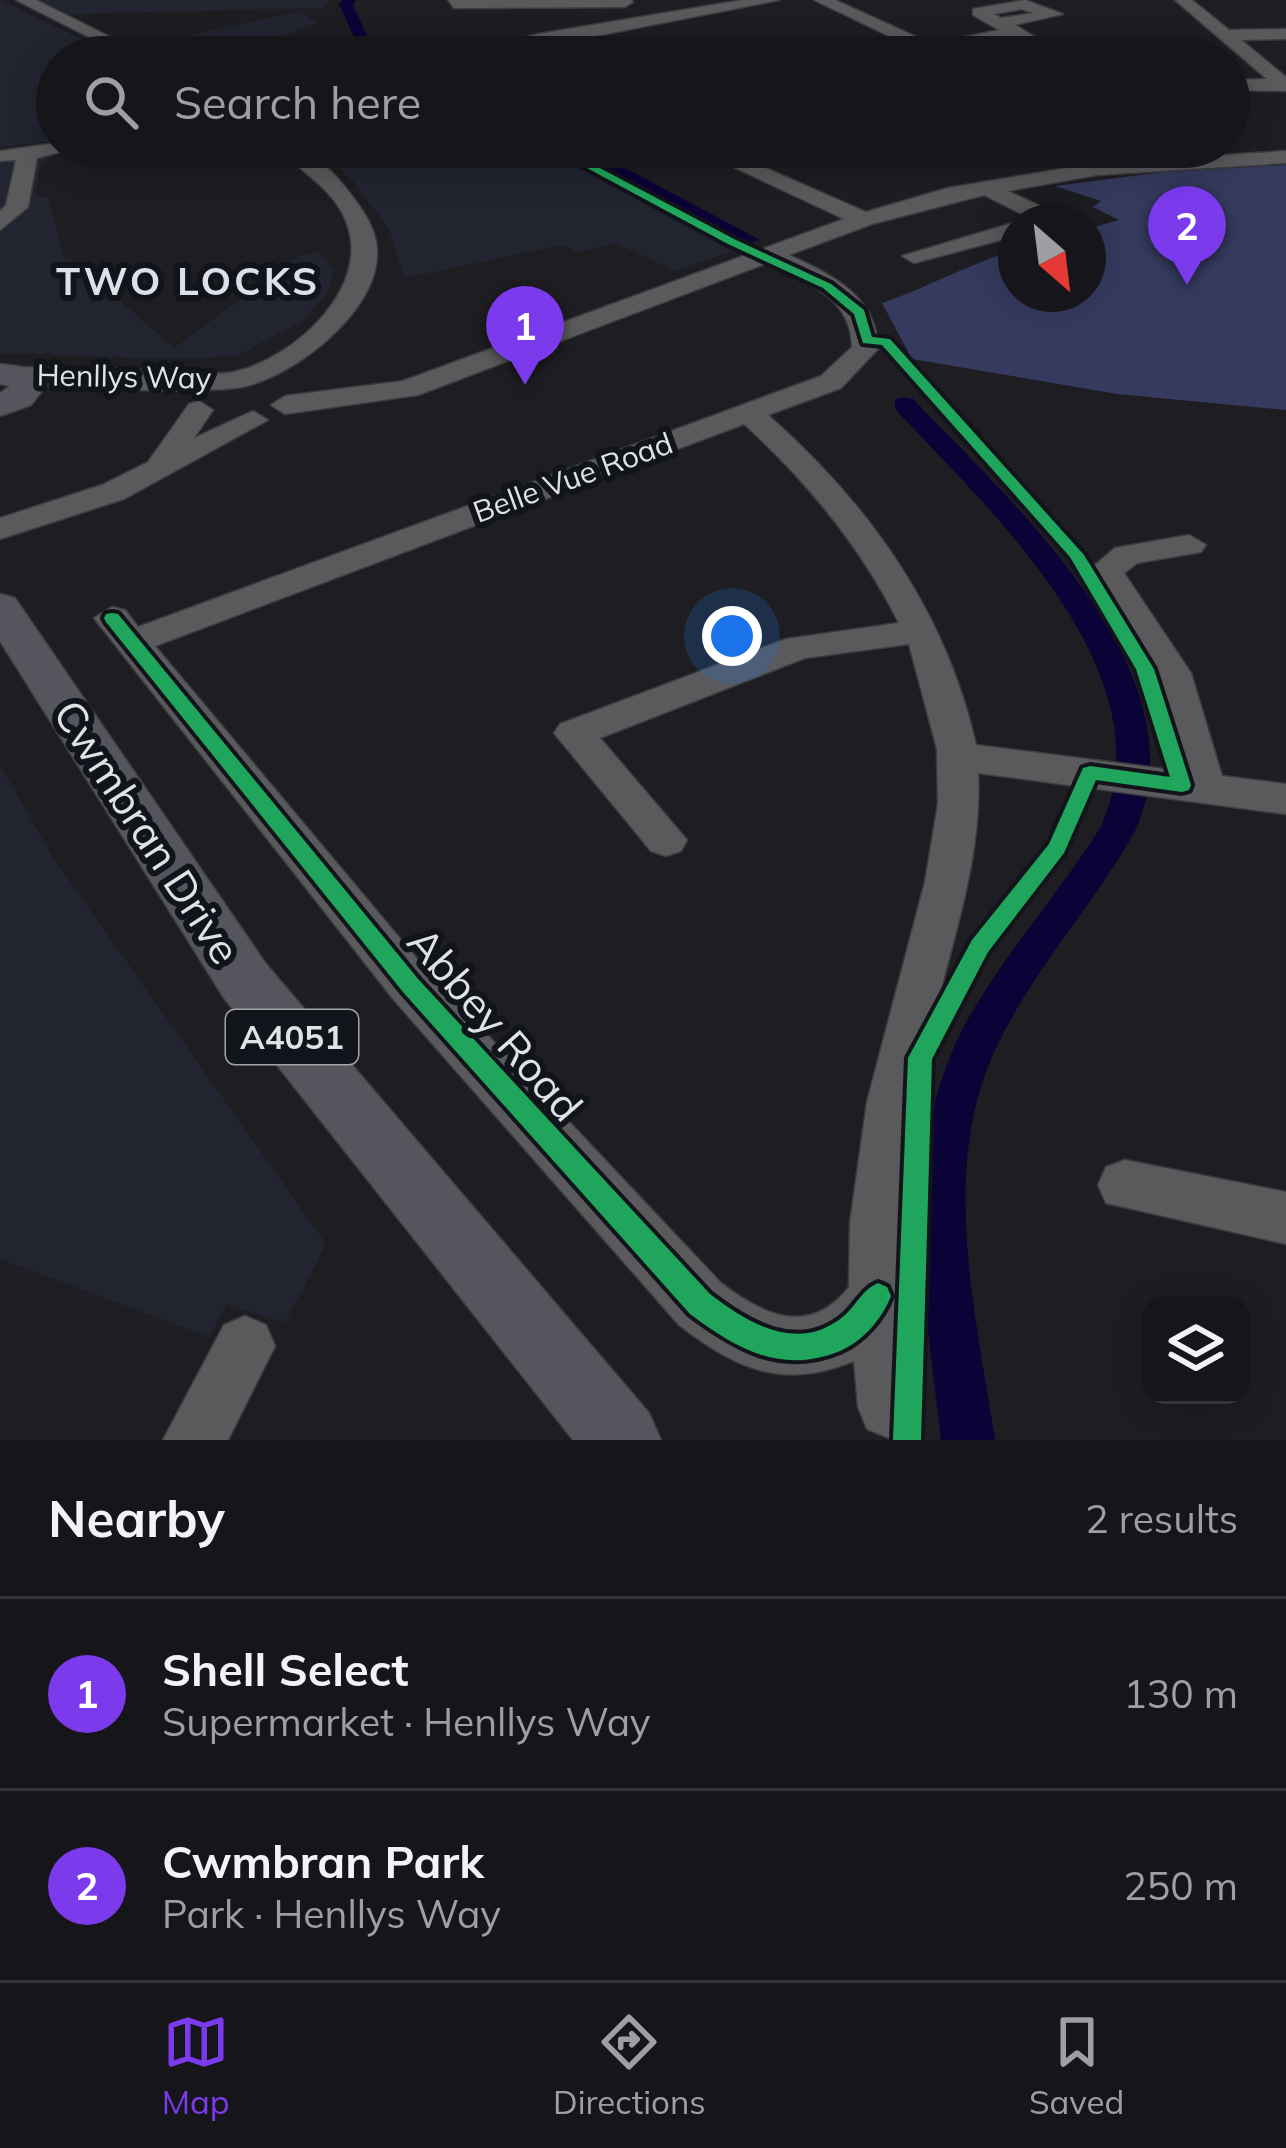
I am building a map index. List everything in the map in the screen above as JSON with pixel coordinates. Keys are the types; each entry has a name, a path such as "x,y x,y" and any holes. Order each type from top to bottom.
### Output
{"main road":[{"name":"Cwmbran Drive","path":"0,607 245,981 622,1440"}],"street":[{"path":"24,0 98,36"},
{"path":"556,36 771,0"},
{"path":"822,0 903,36"},
{"path":"1184,0 1228,36"},
{"path":"466,1 626,2"},
{"path":"971,36 1007,28 1057,16 1032,4 979,12 1007,28 1021,36"},
{"path":"1226,34 1286,34"},
{"path":"1250,55 1285,85"},
{"path":"1250,85 1285,85"},
{"path":"0,156 36,152"},
{"path":"0,223 17,207 28,153"},
{"path":"1250,159 1286,157"},
{"path":"253,420 226,421 198,408 212,388 302,349 351,306 364,282 367,258 345,204 309,168"},
{"path":"748,168 864,219"},
{"path":"302,349 284,394 408,389 864,219 983,188 1107,168"},
{"path":"983,188 1017,204"},
{"path":"914,256 998,234"},
{"name":"Belle Vue Road","path":"121,630 831,382 859,359 867,340 852,303 767,254"},
{"name":"Henllys Way","path":"5,394 237,380 284,394"},
{"name":"Henllys Way","path":"5,394 118,389 198,408 171,455 149,473"},
{"name":"Henllys Way","path":"0,529 50,515 149,473 253,420 284,394"},
{"path":"750,414 821,480 898,586 948,704 956,755 958,807 946,900 912,1010 879,1201 878,1296 889,1407"},
{"path":"1189,545 1127,555 1105,571 1172,673 1205,788"},
{"name":"Abbey Road","path":"121,630 411,986 700,1304 726,1326 758,1342 809,1348 854,1330 878,1296"},
{"path":"666,840 574,733 799,646 919,632"},
{"path":"956,755 1286,799"},
{"path":"1125,1185 1286,1218"},
{"path":"194,1440 244,1346"}],"shaded area":[{"path":"0,0 75,36 36,36 36,143 0,147"},
{"path":"38,0 330,0 322,8 69,14"},
{"path":"299,11 317,22 282,36 188,36"},
{"path":"36,156 36,168 40,168 35,197 48,197 65,259 71,258 174,348 299,256 319,252 333,270 329,290 303,321 236,356 177,359 0,353 0,160"},
{"path":"1286,165 1286,410 1117,394 912,359 882,303 998,256 998,312 1106,312 1106,224 1119,220 1106,214 1106,204 1097,204 1101,201 1055,186 1163,172"},
{"path":"339,168 588,168 737,249 677,271 613,243 577,253 563,245 404,278 389,229"},
{"path":"0,764 52,856 326,1244 285,1323 227,1304 209,1337 0,1259"}],"waterway":[{"path":"350,0 346,4 360,36"},
{"path":"613,168 750,240"},
{"path":"904,404 1027,536 1066,586 1099,639 1123,694 1133,750 1126,808 1118,829 996,1009 959,1088 949,1132 944,1220 968,1440"}],"cycle path":[{"path":"593,168 827,286 860,313 867,340 886,342 1076,555 1145,669 1182,785 1090,773 1057,848 980,946 920,1058 907,1440"},
{"path":"112,618 411,986 700,1304 747,1335 794,1348 839,1337 878,1296"}],"place":[{"name":"Cwmbran Park","path":"1187,285"},
{"name":"Shell Select","path":"525,385"}],"district":[{"name":"TWO LOCKS","path":"188,281"}]}
